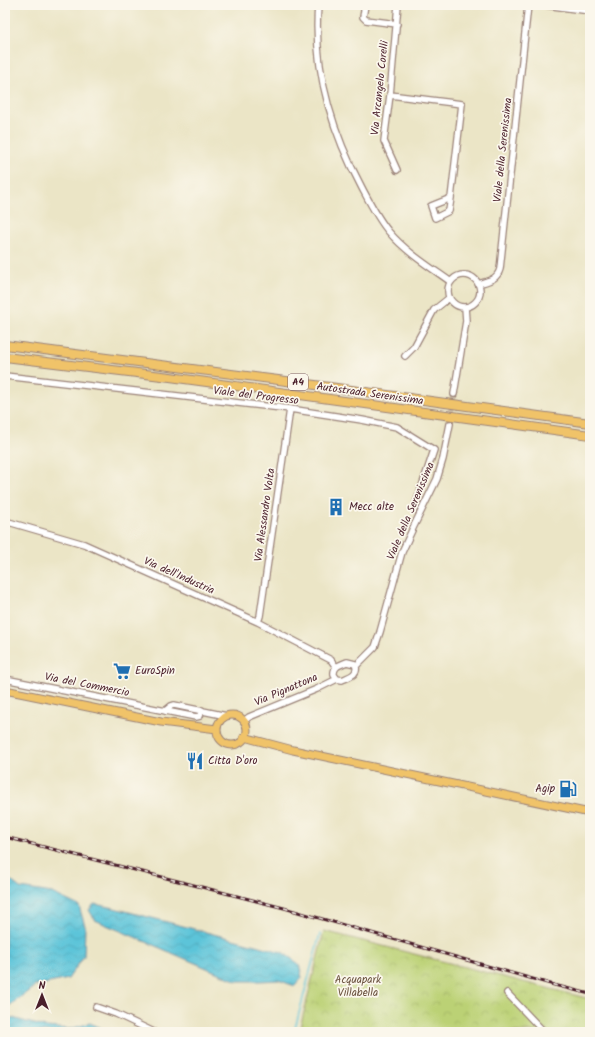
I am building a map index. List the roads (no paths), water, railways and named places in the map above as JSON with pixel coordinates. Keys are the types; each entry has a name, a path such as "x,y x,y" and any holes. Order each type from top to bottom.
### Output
{"highway":[{"name":"Autostrada Serenissima","path":"5,345 286,381 590,423"},
{"name":"Autostrada Serenissima","path":"5,357 178,378 590,435"}],"main road":[{"path":"5,690 161,722 217,729"},
{"path":"235,715 244,721 246,728 244,737 240,742 229,745 220,739 217,729 220,721 227,716 235,715"},
{"path":"244,737 293,750 590,813"}],"street":[{"path":"318,5 316,23 321,78 332,119 353,170 369,200 389,232 410,252 451,282"},
{"path":"364,5 364,17 366,20 396,24"},
{"name":"Via Arcangelo Corelli","path":"397,170 384,141 390,95 398,5"},
{"name":"Viale della Serenissima","path":"478,284 489,281 500,271 528,5"},
{"path":"546,5 575,7 590,11"},
{"path":"390,95 462,104 451,198"},
{"path":"460,276 470,276 478,284 480,294 478,299 470,306 465,307 456,305 449,298 448,287 451,282 460,276"},
{"path":"405,356 414,347 434,310 449,298"},
{"path":"454,394 466,321 465,307"},
{"name":"Viale del Progresso","path":"5,376 290,410 397,427 434,450 414,510"},
{"name":"Via Alessandro Volta","path":"258,622 262,608 290,410"},
{"name":"Viale della Serenissima","path":"356,666 375,647 402,552 437,479 443,459 450,424"},
{"name":"Via dell'Industria","path":"5,521 84,544 258,622 331,660 336,666"},
{"path":"349,662 356,666 356,672 354,675 342,680 335,677 334,672 336,666 349,662"},
{"name":"Via del Commercio","path":"5,679 196,717 200,716 202,710 227,716"},
{"name":"Via Pignattona","path":"244,721 337,679"},
{"path":"507,994 544,1032"},
{"path":"96,1007 116,1014 154,1032"}],"water":[{"path":"5,876 20,888 52,893 79,906 85,926 84,956 68,979 35,986 9,1006 5,1005"},
{"path":"94,904 282,952 299,964 302,978 295,986 278,980 237,981 95,920 89,910"},
{"path":"5,1016 45,1027 70,1029 90,1023 104,1029 106,1032 5,1032"}],"waterway":[{"path":"294,1032 320,934"}],"tunnel":[{"path":"451,419 454,394"}],"railway":[{"path":"5,837 284,908 590,994"}],"place":[{"name":"Mecc alte","path":"336,507"},
{"name":"EuroSpin","path":"122,671"},
{"name":"Citta D'oro","path":"195,761"},
{"name":"Agip","path":"568,789"}],"park label":[{"name":"Acquapark Villabella","path":"358,986"}]}
